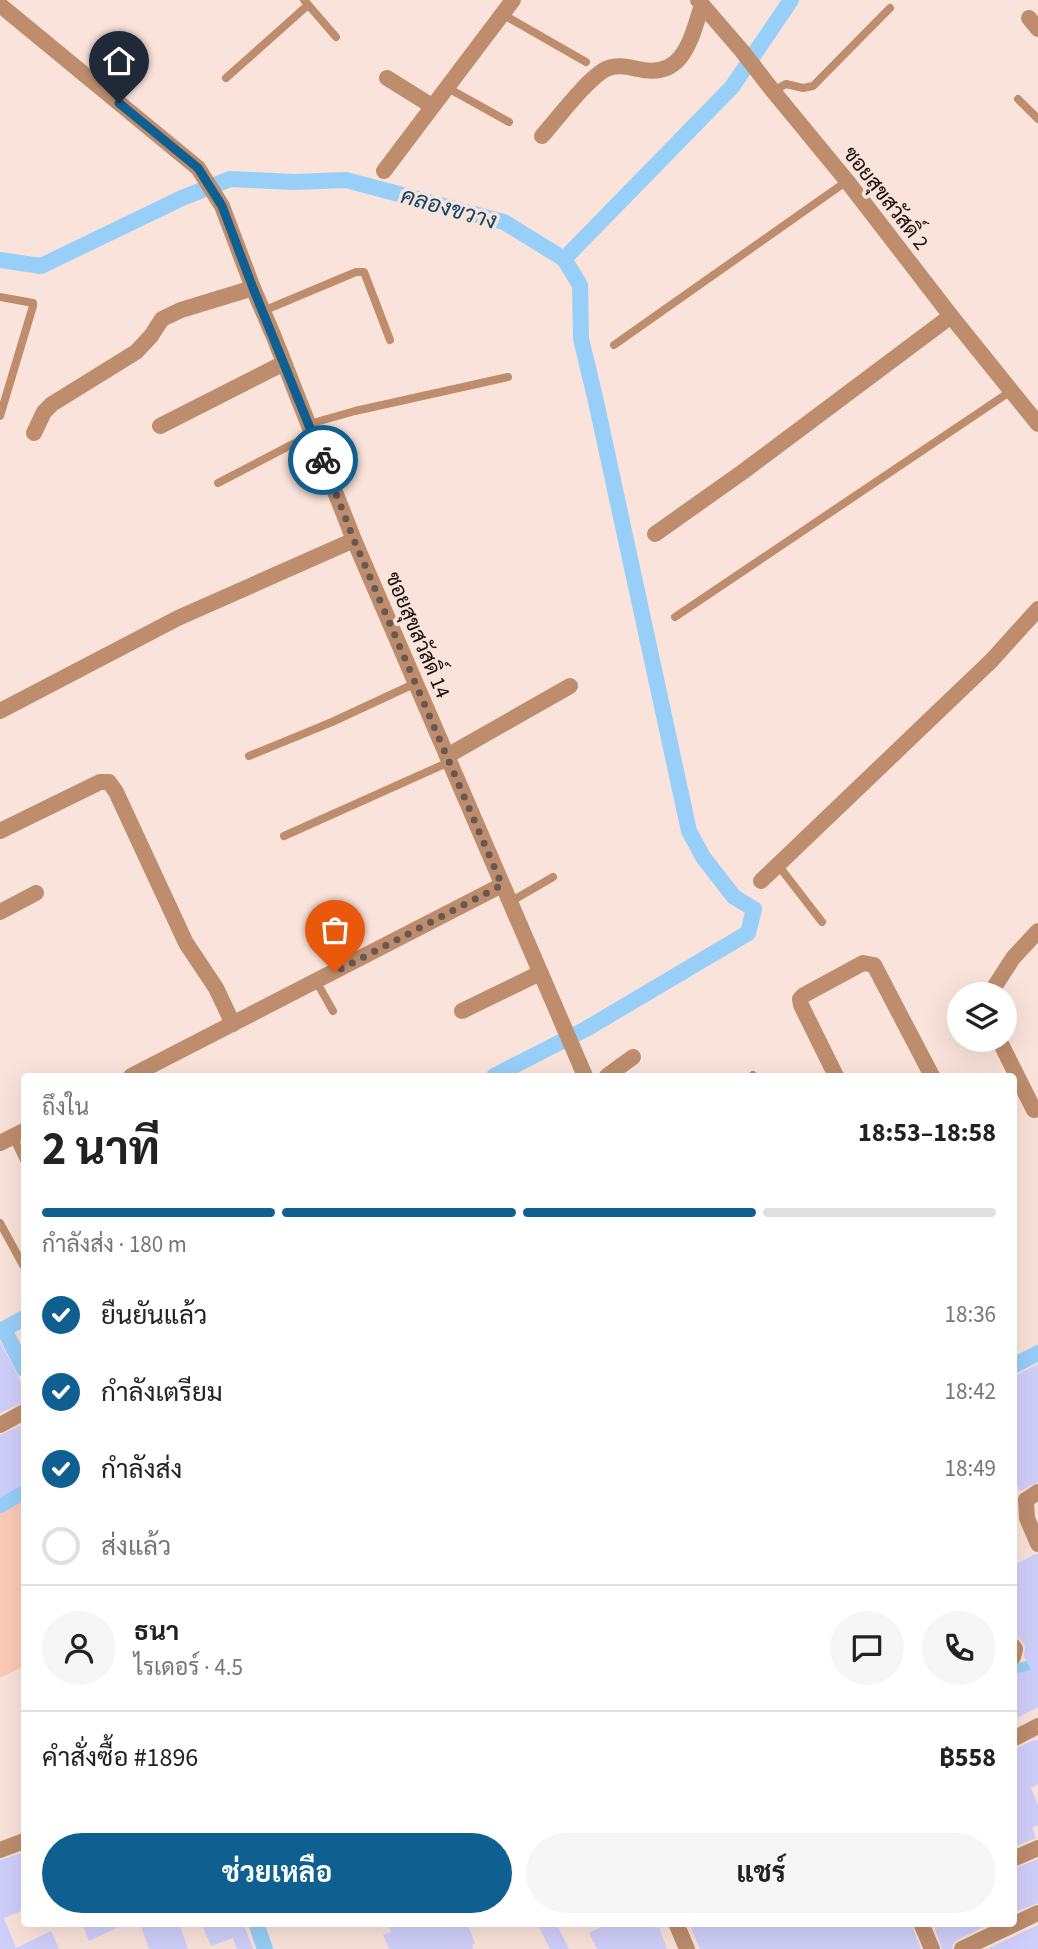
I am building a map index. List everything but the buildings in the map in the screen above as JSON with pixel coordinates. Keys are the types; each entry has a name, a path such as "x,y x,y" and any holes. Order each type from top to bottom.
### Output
{"street":[{"path":"384,170 513,0"},
{"path":"542,136 595,76 609,67 625,66 652,71 677,63 688,45 700,3"},
{"name":"ซอยสุขสวัสดิ์ 2","path":"700,3 847,181 1038,424"},
{"name":"ซอยสุขสวัสดิ์ 14","path":"0,5 198,168 222,206 354,540 584,1073"},
{"path":"387,78 432,106"},
{"path":"34,433 51,404 136,352 162,319 181,310 253,288"},
{"path":"655,534 951,316"},
{"path":"160,426 284,363"},
{"path":"0,711 178,618 354,540"},
{"path":"761,881 992,660 1038,609"},
{"path":"448,759 570,686"},
{"path":"0,831 100,782 109,782 186,943 216,988 233,1024"},
{"path":"137,1073 502,885"},
{"path":"0,912 36,893"},
{"path":"998,982 1013,958 1038,931"},
{"path":"835,1073 800,999 863,963 874,965 930,1073"},
{"path":"462,1011 540,973"},
{"path":"1005,1052 1016,1073"},
{"path":"611,1073 633,1057"},
{"path":"1017,1076 1034,1110 1038,1108"},
{"path":"0,1425 21,1414"},
{"path":"1038,1492 1026,1500 1026,1510 1038,1544"},
{"path":"1017,1737 1038,1726"},
{"path":"0,1850 21,1843"},
{"path":"1017,1857 1038,1848"},
{"path":"1017,1923 1038,1913"},
{"path":"678,1927 687,1949"},
{"path":"923,1927 932,1949"},
{"path":"962,1949 1008,1927"}],"lane":[{"path":"226,78 306,2 336,37"},
{"path":"773,91 786,84 803,88 813,86 890,9"},
{"path":"502,14 586,62"},
{"path":"446,87 509,122"},
{"path":"1018,99 1038,119"},
{"path":"614,345 847,181"},
{"path":"263,310 356,272 364,272 390,340"},
{"path":"0,297 33,303 0,416"},
{"path":"218,483 311,429 355,411 508,377"},
{"path":"675,617 1011,391"},
{"path":"249,756 416,683"},
{"path":"284,836 448,759"},
{"path":"778,865 822,922"},
{"path":"510,902 553,877"},
{"path":"316,981 333,1011"},
{"path":"12,1137 21,1154"},
{"path":"0,1223 21,1261"}],"shaded area":[{"path":"21,1498 21,1668 0,1678 0,1510"}],"waterway":[{"name":"คลองขวาง","path":"0,260 41,266 182,198 230,179 294,182 346,180 504,222 564,259 732,87 791,0"},
{"path":"500,1073 586,1029 748,933 754,909 734,897 703,857 689,831 581,339 580,285 564,259"},
{"path":"21,1320 4,1329 21,1363"},
{"path":"1017,1364 1038,1353"},
{"path":"0,1505 21,1493"},
{"path":"1017,1671 1038,1667"},
{"path":"257,1927 265,1949"}],"way so far":[{"path":"323,460 354,540 502,885 335,972"}],"route":[{"path":"119,103 198,168 222,206 323,460"}]}
